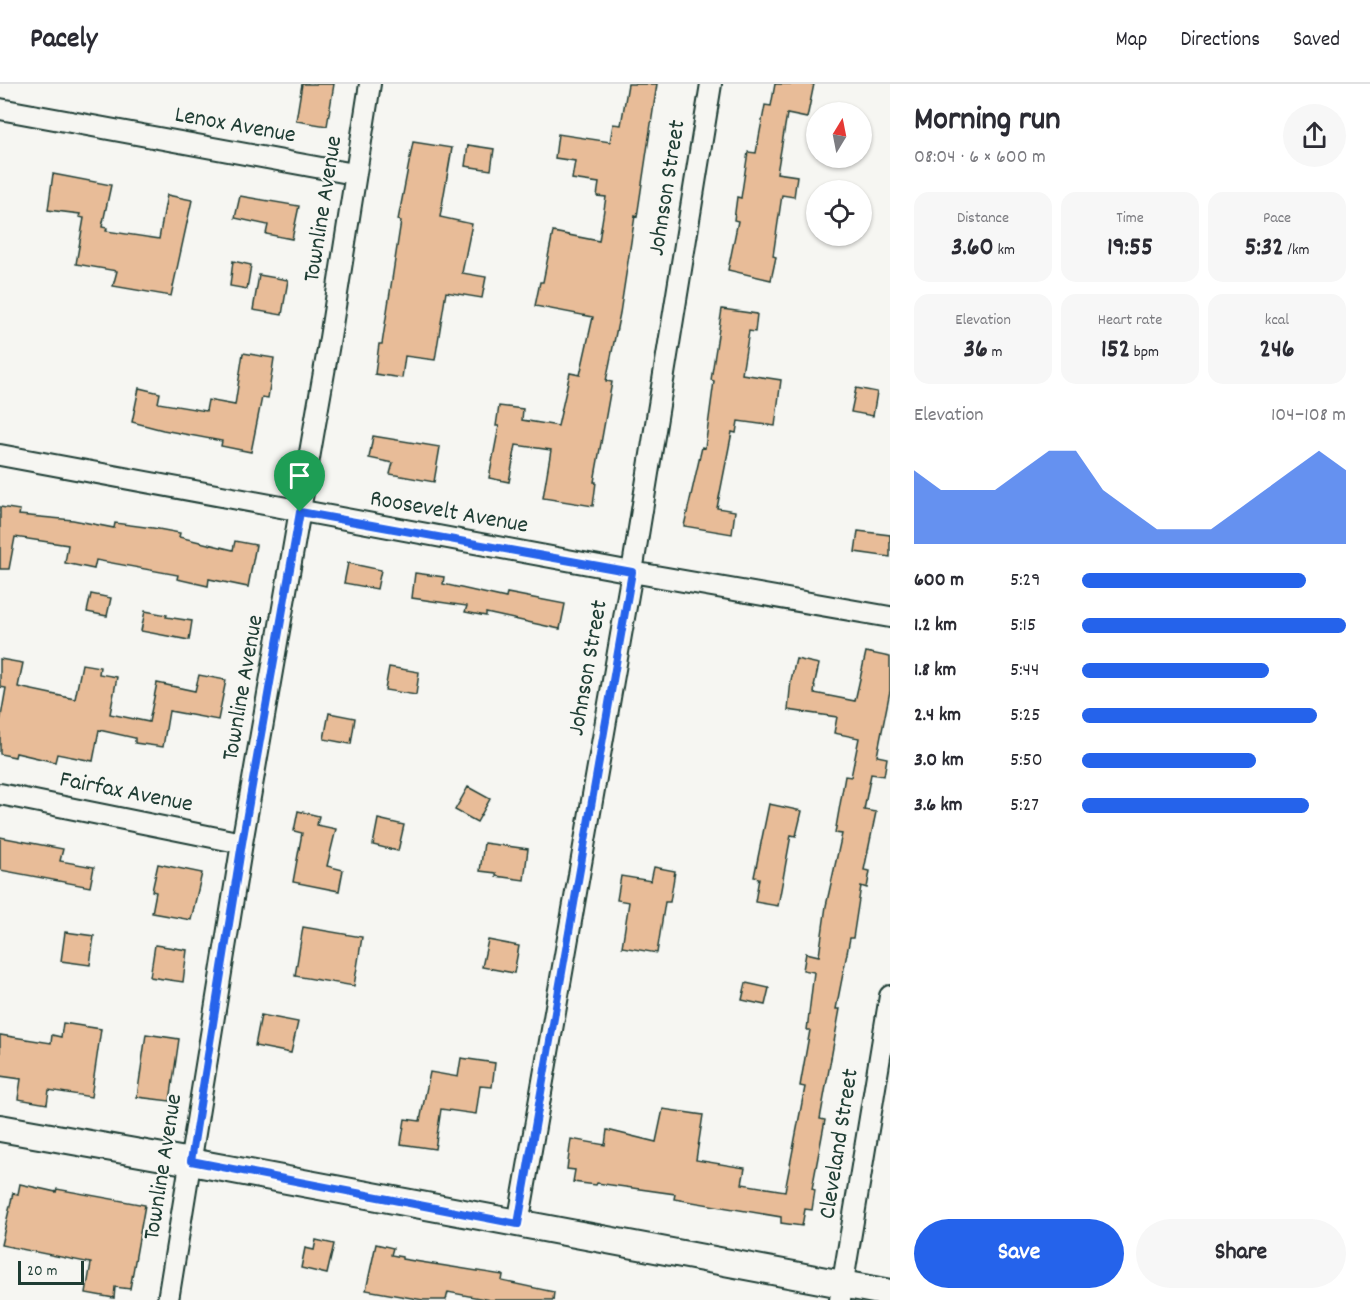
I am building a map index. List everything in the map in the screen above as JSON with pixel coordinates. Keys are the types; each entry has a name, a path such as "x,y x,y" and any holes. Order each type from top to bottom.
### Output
{"street":[{"name":"Townline Avenue","path":"168,1300 242,843 330,338 354,174 370,84"},
{"name":"Johnson Street","path":"518,1224 632,572 711,84"},
{"name":"Lenox Avenue","path":"0,109 354,174"},
{"name":"Roosevelt Avenue","path":"0,455 300,512 890,617"},
{"name":"Fairfax Avenue","path":"0,794 242,843"},
{"name":"Cleveland Street","path":"841,1293 890,996"},
{"path":"0,1128 191,1161 518,1224 841,1293 890,1293"}],"building":[{"path":"302,84 334,84 327,126 296,121"},
{"path":"628,84 657,84 637,217 635,216 620,313 606,381 612,382 594,482 596,482 593,506 543,498 551,450 516,445 509,482 489,478 499,426 496,426 499,406 523,409 522,420 558,426 570,373 580,375 593,317 535,306 540,282 543,282 553,232 599,241 606,197 597,196 599,183 572,179 575,161 555,158 558,134 610,142 613,124 621,125"},
{"path":"775,84 814,84 810,102 806,102 806,118 787,114 777,173 797,176 794,197 782,195 773,256 776,257 771,280 728,270 738,221 734,220 737,197 741,198 748,152 756,153 765,105 771,106"},
{"path":"413,142 452,148 440,217 472,224 462,273 486,277 482,298 446,292 435,360 405,356 402,378 375,374 379,344 382,344 401,221 398,220"},
{"path":"468,145 494,149 491,170 465,166"},
{"path":"53,174 111,185 102,227 107,228 106,231 159,239 167,195 192,200 171,296 113,286 117,271 76,264 84,218 79,217 80,214 48,210"},
{"path":"240,196 299,206 292,239 266,234 268,225 235,218"},
{"path":"233,261 251,265 247,289 230,286"},
{"path":"259,275 288,280 282,315 253,310"},
{"path":"722,309 757,314 755,332 749,331 742,374 781,380 775,426 738,421 736,433 732,432 717,508 735,511 732,534 684,526 702,447 705,448 714,381 711,380"},
{"path":"243,353 274,358 268,398 262,397 251,452 221,446 222,441 132,422 139,388 160,393 158,403 206,411 208,400 235,405"},
{"path":"856,388 877,392 873,416 851,412"},
{"path":"373,436 440,447 434,482 390,474 393,463 369,458"},
{"path":"0,507 20,510 19,515 73,520 114,528 115,523 153,528 180,533 179,537 233,550 235,541 256,545 248,587 209,579 208,586 177,579 178,575 96,560 94,569 65,563 68,545 15,537 9,569 0,569"},
{"path":"858,531 890,535 890,557 855,552"},
{"path":"348,563 381,570 377,589 344,583"},
{"path":"415,573 444,577 443,584 506,598 507,593 565,604 560,629 486,613 486,616 465,612 467,606 412,598"},
{"path":"91,594 111,598 107,616 87,612"},
{"path":"145,611 192,621 189,640 141,631"},
{"path":"866,652 890,657 890,691 877,756 887,758 884,776 871,774 864,810 876,812 864,870 870,871 867,888 861,886 853,938 850,938 836,1009 840,1009 820,1119 825,1120 812,1189 815,1190 812,1210 805,1209 802,1226 781,1223 781,1217 674,1199 675,1194 597,1183 596,1185 573,1182 575,1170 567,1169 571,1139 605,1145 607,1130 656,1142 663,1109 703,1115 696,1160 745,1168 742,1184 785,1191 805,1087 800,1086 810,1030 807,1030 814,972 803,970 806,953 819,956 826,906 842,834 835,833 845,776 851,777 859,738 834,733 837,717 788,710 791,680 796,659 819,664 814,693 855,701"},
{"path":"0,659 23,663 18,687 75,699 82,664 100,667 99,674 117,677 110,714 149,722 157,683 195,691 199,675 226,680 218,720 169,711 163,747 135,743 135,738 99,730 93,761 57,754 55,762 16,753 15,757 0,754 0,722 6,688 0,687"},
{"path":"389,667 419,672 416,695 385,690"},
{"path":"329,713 355,718 351,744 324,739"},
{"path":"468,787 490,799 477,822 455,810"},
{"path":"769,804 802,811 796,836 791,835 778,906 755,902 759,878 754,877"},
{"path":"298,811 319,816 317,825 336,829 327,866 343,870 339,891 293,882 302,833 294,831"},
{"path":"378,819 404,825 398,851 373,845"},
{"path":"0,837 63,849 60,861 94,867 90,887 0,870"},
{"path":"484,843 528,849 524,880 480,871"},
{"path":"158,864 202,873 191,920 152,913 156,892 152,891"},
{"path":"654,867 675,871 670,902 665,902 657,953 622,947 629,902 617,900 621,876 651,881"},
{"path":"303,927 362,937 354,986 295,976"},
{"path":"65,932 94,936 90,965 61,961"},
{"path":"488,940 519,946 514,973 482,967"},
{"path":"155,945 187,950 183,982 150,977"},
{"path":"746,983 769,988 765,1005 742,1000"},
{"path":"261,1015 298,1022 291,1053 255,1046"},
{"path":"63,1023 101,1029 91,1097 49,1090 47,1104 18,1099 21,1079 0,1076 0,1035 51,1043 52,1035 61,1037"},
{"path":"146,1034 179,1039 170,1101 137,1097"},
{"path":"461,1058 495,1063 492,1087 480,1086 476,1114 441,1109 435,1149 401,1144 405,1119 420,1121 430,1072 458,1077"},
{"path":"20,1184 56,1192 57,1189 145,1205 130,1289 115,1287 114,1298 86,1293 91,1263 1,1245 13,1193 18,1194"},
{"path":"316,1240 334,1244 327,1274 301,1268 305,1248 314,1250"},
{"path":"376,1244 393,1248 391,1255 402,1257 402,1259 503,1275 502,1281 554,1292 553,1300 490,1300 448,1292 446,1300 423,1300 366,1290"}],"route":[{"path":"300,512 632,572 518,1224 191,1161 242,843 300,512"}]}
